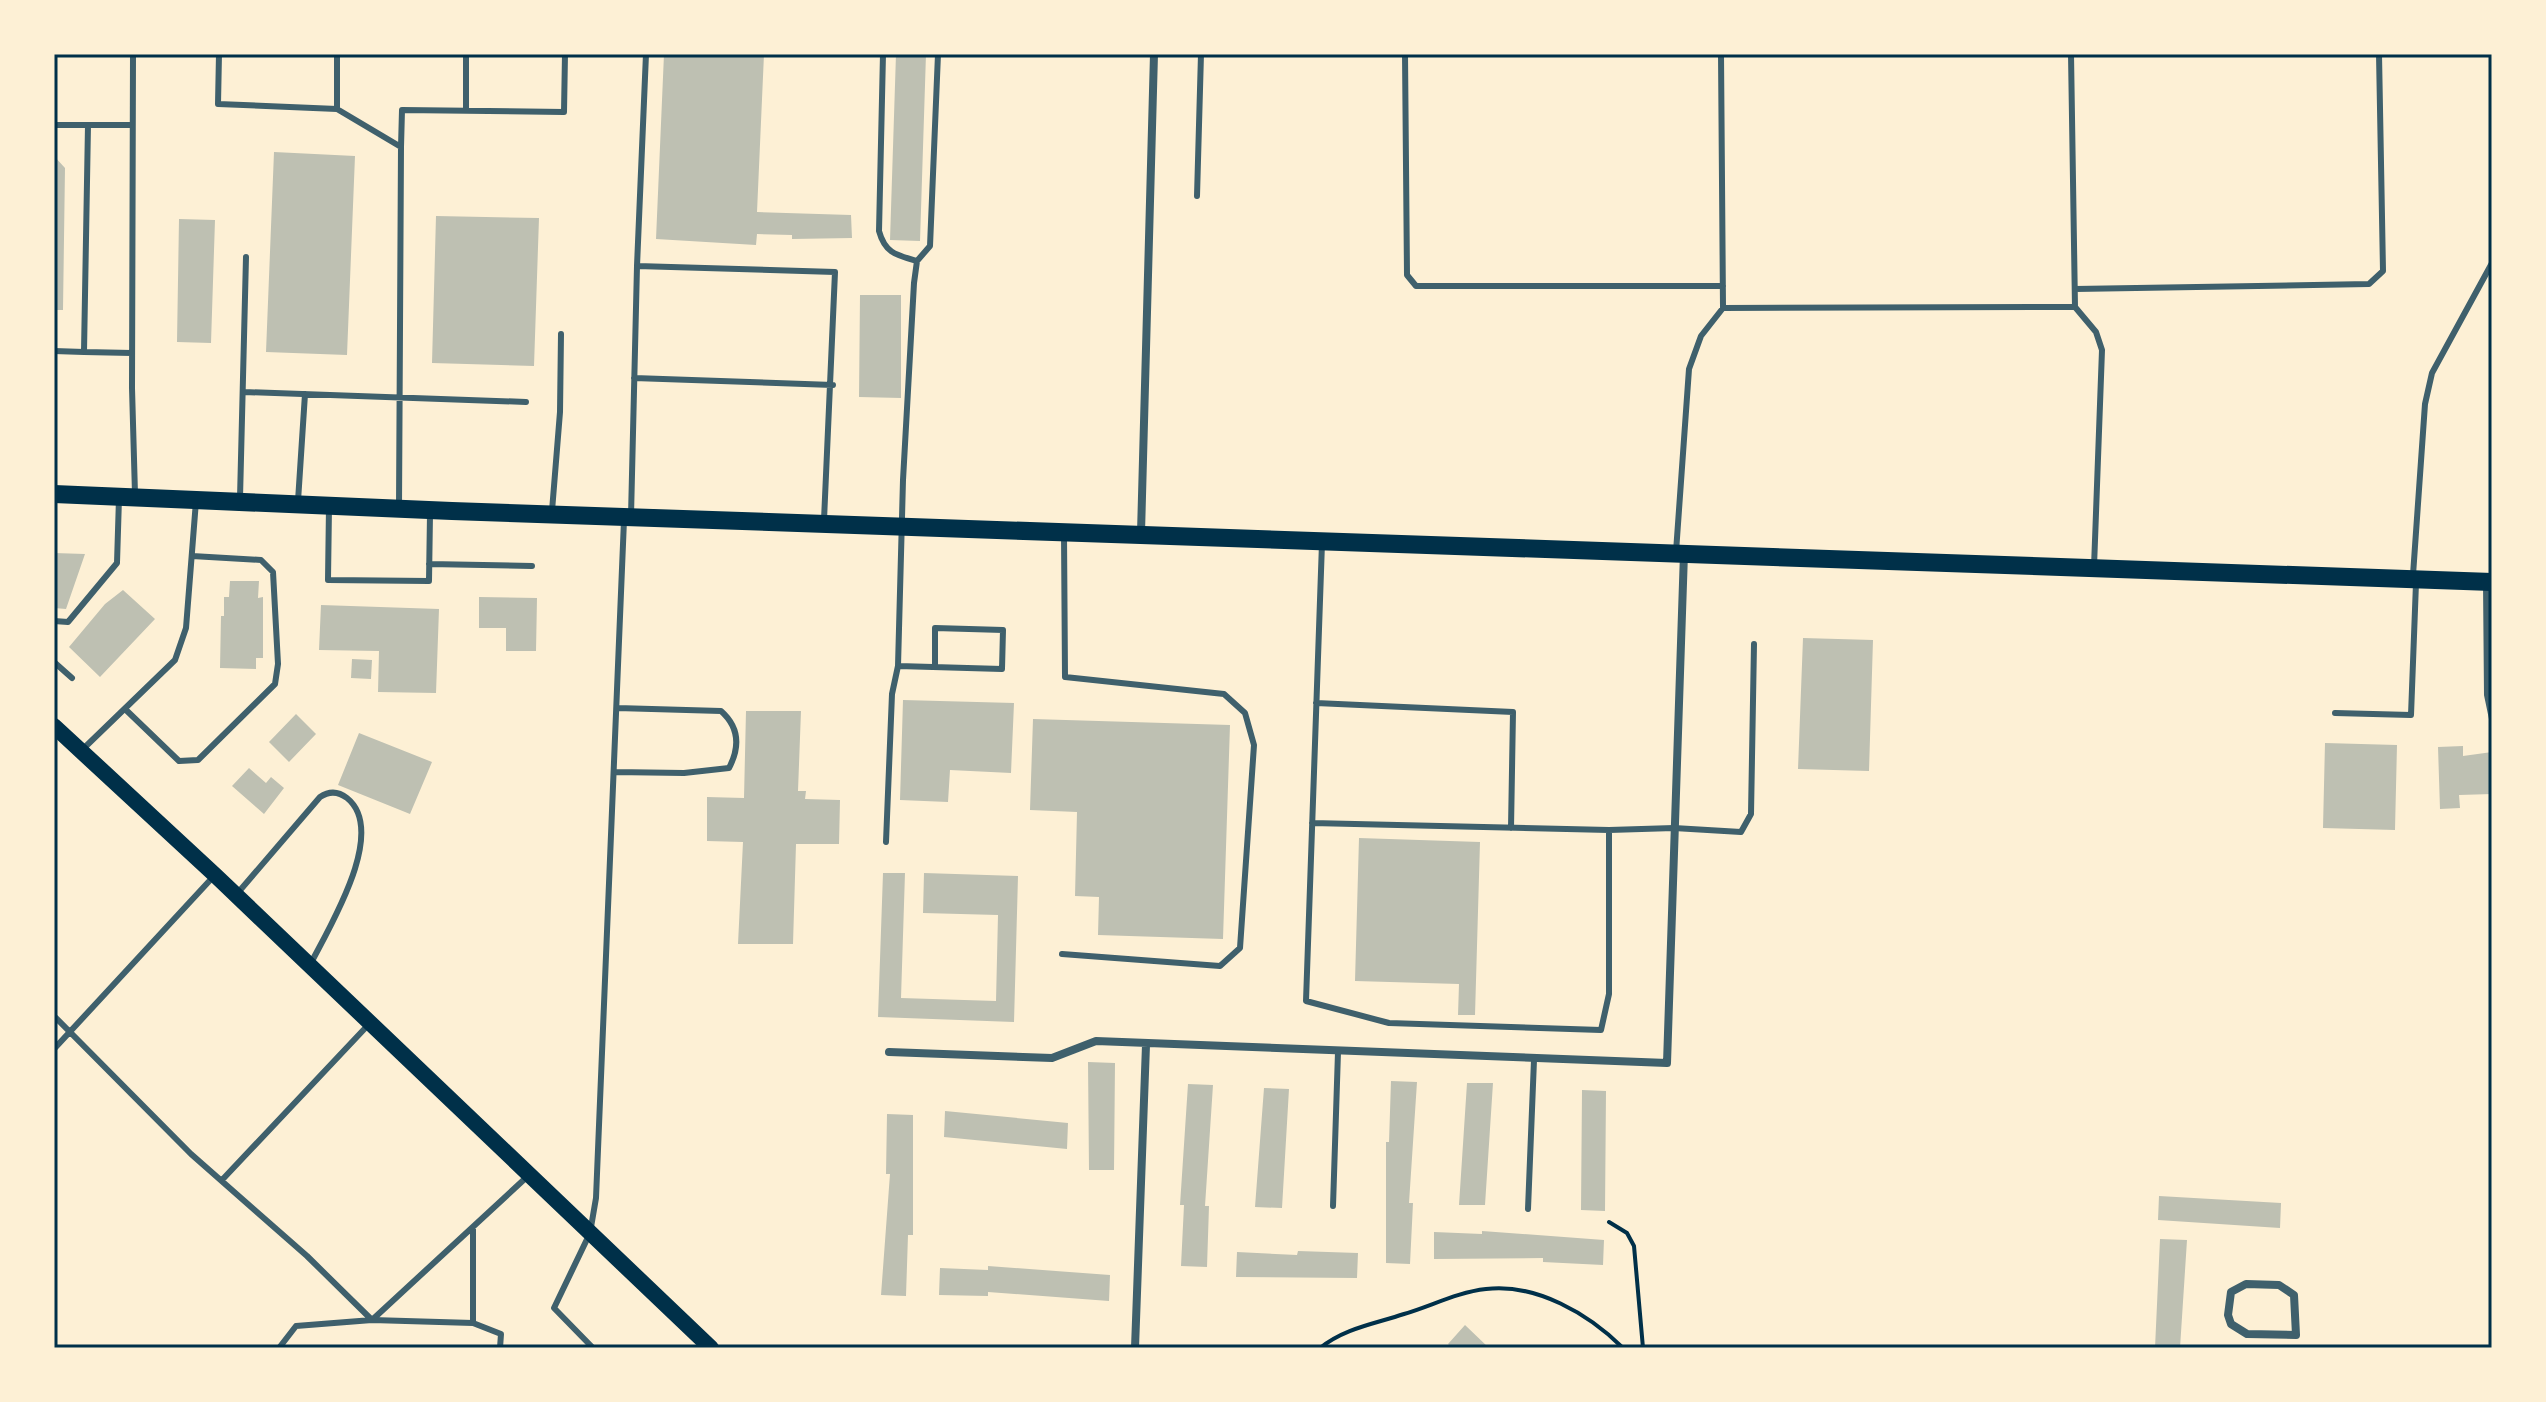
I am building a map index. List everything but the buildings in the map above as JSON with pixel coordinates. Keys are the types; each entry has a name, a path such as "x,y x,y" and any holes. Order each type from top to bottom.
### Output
{"main road":[{"path":"54,494 399,509 2489,582"},
{"path":"54,726 590,1233 701,1345"}],"street":[{"path":"1141,533 1154,54"},
{"path":"889,1052 1052,1058 1096,1041 1667,1063 1680,553"},
{"path":"1135,1348 1146,1045"},
{"path":"2296,1335 2237,1331 2228,1315 2231,1292 2246,1284 2287,1288 2296,1303 2296,1335 2296,1348"}],"lane":[{"path":"54,621 68,622 117,563 127,497 132,353 133,54"},
{"path":"219,54 218,104 337,109 401,147"},
{"path":"337,54 337,109"},
{"path":"466,54 466,110"},
{"path":"399,509 402,110 564,112 565,54"},
{"path":"593,1348 554,1308 590,1233 597,1190 646,54"},
{"path":"883,54 879,231 883,246 892,254 917,261"},
{"path":"886,842 892,694 898,666 902,525 917,261 930,246 938,54"},
{"path":"1197,196 1201,54"},
{"path":"1405,54 1407,275 1416,286 1723,286"},
{"path":"1680,553 1689,369 1701,336 1723,308 1721,57 1727,54"},
{"path":"2071,54 2075,307 2096,332 2102,350 2094,567"},
{"path":"2075,289 2369,284 2383,271 2379,54"},
{"path":"54,125 132,125"},
{"path":"84,352 88,125"},
{"path":"240,502 246,257"},
{"path":"2335,713 2411,715 2414,579 2425,404 2432,373 2492,263"},
{"path":"637,266 835,272 833,385 824,523"},
{"path":"1723,308 2075,307"},
{"path":"551,514 560,412 561,334"},
{"path":"54,351 132,353"},
{"path":"634,378 833,385"},
{"path":"244,392 526,402"},
{"path":"298,505 305,394"},
{"path":"80,751 175,660 186,628 196,500"},
{"path":"329,506 328,580 429,581 431,510"},
{"path":"1062,954 1220,966 1240,948 1254,745 1245,713 1224,694 1065,677 1064,531"},
{"path":"1322,540 1306,1001 1389,1023 1601,1030 1609,994 1609,830"},
{"path":"125,709 179,761 198,760 275,684 278,664 273,572 261,560 192,556"},
{"path":"429,564 532,566"},
{"path":"2489,582 2487,695 2492,719"},
{"path":"898,666 1002,669 1003,630 935,628 935,667"},
{"path":"1312,823 1609,830 1674,828 1741,832 1751,814 1754,644"},
{"path":"54,662 72,678"},
{"path":"1316,703 1513,712 1511,828"},
{"path":"614,772 711,772 729,768 737,754 734,728 721,711 617,708"},
{"path":"236,895 320,797 327,792 341,793 356,805 363,820 351,885 310,966"},
{"path":"54,1049 215,875"},
{"path":"54,1016 222,1180 372,1320"},
{"path":"222,1180 370,1023"},
{"path":"1333,1206 1338,1052"},
{"path":"1528,1209 1534,1060"},
{"path":"372,1320 529,1175"},
{"path":"473,1227 473,1323"},
{"path":"279,1348 296,1326 372,1320 473,1323 501,1334 500,1348"}],"path":[{"path":"1609,1222 1627,1233 1634,1246 1643,1348"},
{"path":"1320,1348 1349,1330 1487,1289 1511,1289 1560,1303 1586,1318 1623,1348"}]}
